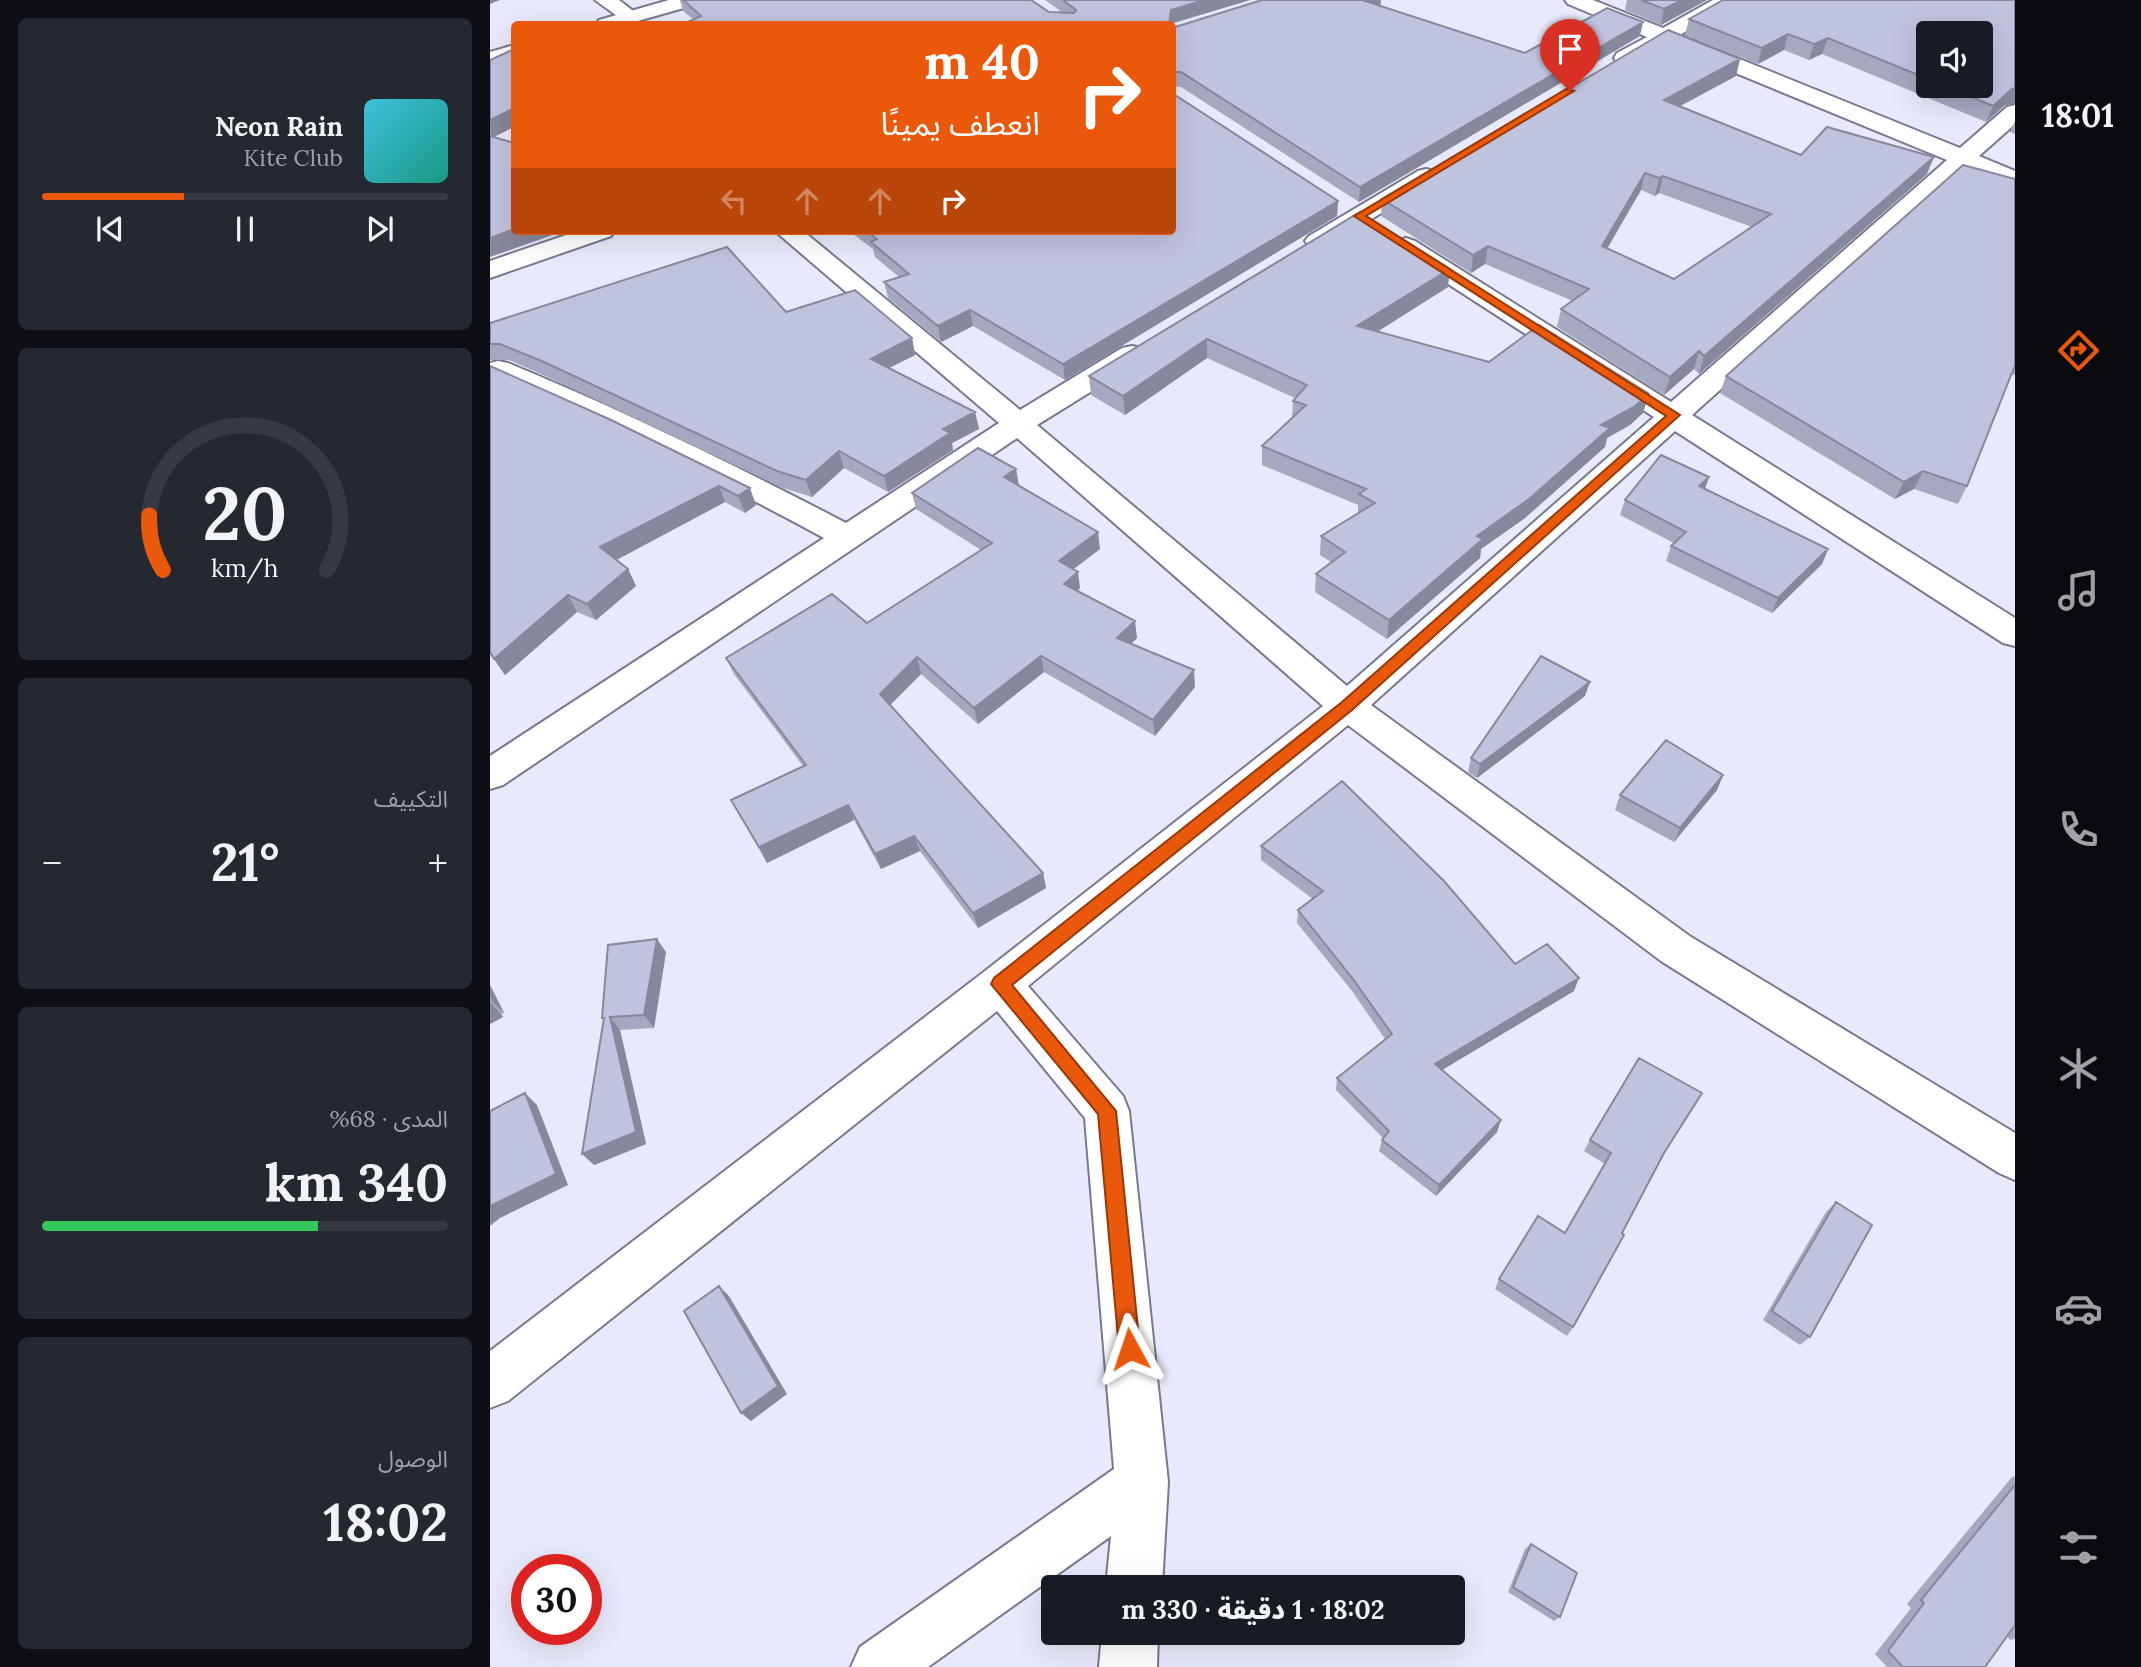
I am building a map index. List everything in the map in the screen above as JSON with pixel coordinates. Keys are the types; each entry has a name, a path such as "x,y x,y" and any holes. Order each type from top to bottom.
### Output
{"main road":[{"path":"605,0 631,18"},
{"path":"618,21 691,0"},
{"path":"1574,0 2015,179"},
{"path":"1605,70 1728,0"},
{"path":"490,59 511,52"},
{"path":"490,1384 1000,984 1347,706 2015,112"},
{"path":"1300,252 1347,209 1453,160"},
{"path":"1347,209 2015,634"},
{"path":"490,270 591,235"},
{"path":"793,235 1347,706 1676,949 2015,1158"},
{"path":"490,775 1018,424 1159,338"},
{"path":"498,369 608,415 704,461 849,538"},
{"path":"1000,984 1107,1111 1142,1482 1135,1575"},
{"path":"880,1667 1142,1482"},
{"path":"1128,1667 1129,1645"}],"building":[{"path":"683,0 1031,0 1049,12 1074,13 1076,10 1063,0 1204,0 1171,10 1169,21 690,21 701,16"},
{"path":"1262,0 1368,0 1365,1 1525,53 1607,8 1643,22 1360,187 1181,72 1176,72 1176,27"},
{"path":"1641,0 1682,0 1664,9"},
{"path":"1723,0 2015,0 2015,88 1993,106 1974,98 1993,98 1993,21 1916,21 1916,74 1828,38 1814,44 1788,34 1762,48 1689,19"},
{"path":"1668,30 1740,59 1664,100 1801,155 1827,127 1934,157 1704,356 1699,351 1670,377 1561,309 1589,289 1488,246 1473,255 1382,199","holes":["1645,173 1659,178 1663,176 1771,214 1674,279 1602,246"]},
{"path":"511,50 511,110 490,120 490,60"},
{"path":"1176,96 1338,201 1063,364 970,310 938,326 884,282 909,274 871,242 877,239 872,235 1176,235"},
{"path":"490,136 511,142 511,230 490,238"},
{"path":"1963,165 2015,179 2015,365 1967,486 1923,471 1904,482 1726,376"},
{"path":"1360,212 1450,269 1357,326 1489,362 1539,325 1649,394 1635,406 1601,425 1610,428 1529,499 1477,536 1483,539 1389,620 1316,574 1345,552 1321,536 1375,503 1359,494 1366,489 1262,446 1306,405 1293,401 1307,385 1207,339 1123,396 1089,376"},
{"path":"727,247 786,312 855,290 912,338 871,359 975,412 943,429 950,433 884,476 839,451 806,480 777,471 544,362 500,344 490,344 490,323"},
{"path":"490,366 609,419 750,488 738,496 719,486 600,547 628,569 587,604 568,595 494,659 490,652"},
{"path":"978,448 1016,469 1004,477 1098,532 1059,561 1078,572 1064,584 1135,621 1117,638 1194,670 1153,720 1041,656 974,708 917,657 880,694 1043,873 973,913 914,836 875,854 848,805 759,847 731,800 806,765 726,658 832,594 867,623 992,543 912,493"},
{"path":"1661,455 1709,477 1699,486 1828,549 1778,598 1671,546 1686,532 1625,500"},
{"path":"1541,656 1590,682 1480,764 1471,758"},
{"path":"1666,740 1723,775 1680,828 1620,795"},
{"path":"1342,781 1444,881 1515,964 1547,944 1579,978 1435,1064 1501,1120 1439,1185 1382,1140 1389,1131 1337,1078 1392,1034 1353,979 1298,910 1323,891 1261,846"},
{"path":"657,939 644,1015 610,1017 636,1132 582,1154 604,1018 608,945"},
{"path":"1639,1058 1702,1093 1664,1153 1622,1233 1624,1235 1573,1327 1499,1279 1538,1216 1565,1233 1611,1153 1590,1140"},
{"path":"525,1093 556,1174 490,1206 490,1111"},
{"path":"1836,1202 1872,1225 1810,1337 1772,1311"},
{"path":"719,1286 778,1386 741,1413 684,1311"},
{"path":"2015,1485 2015,1625 1985,1667 1903,1667 1888,1651 1924,1603 1921,1600"},
{"path":"1531,1544 1577,1573 1560,1617 1513,1587"}],"route":[{"path":"1130,1349 1107,1111 1000,984 1347,706 1674,415 1359,216 1570,91"}]}
